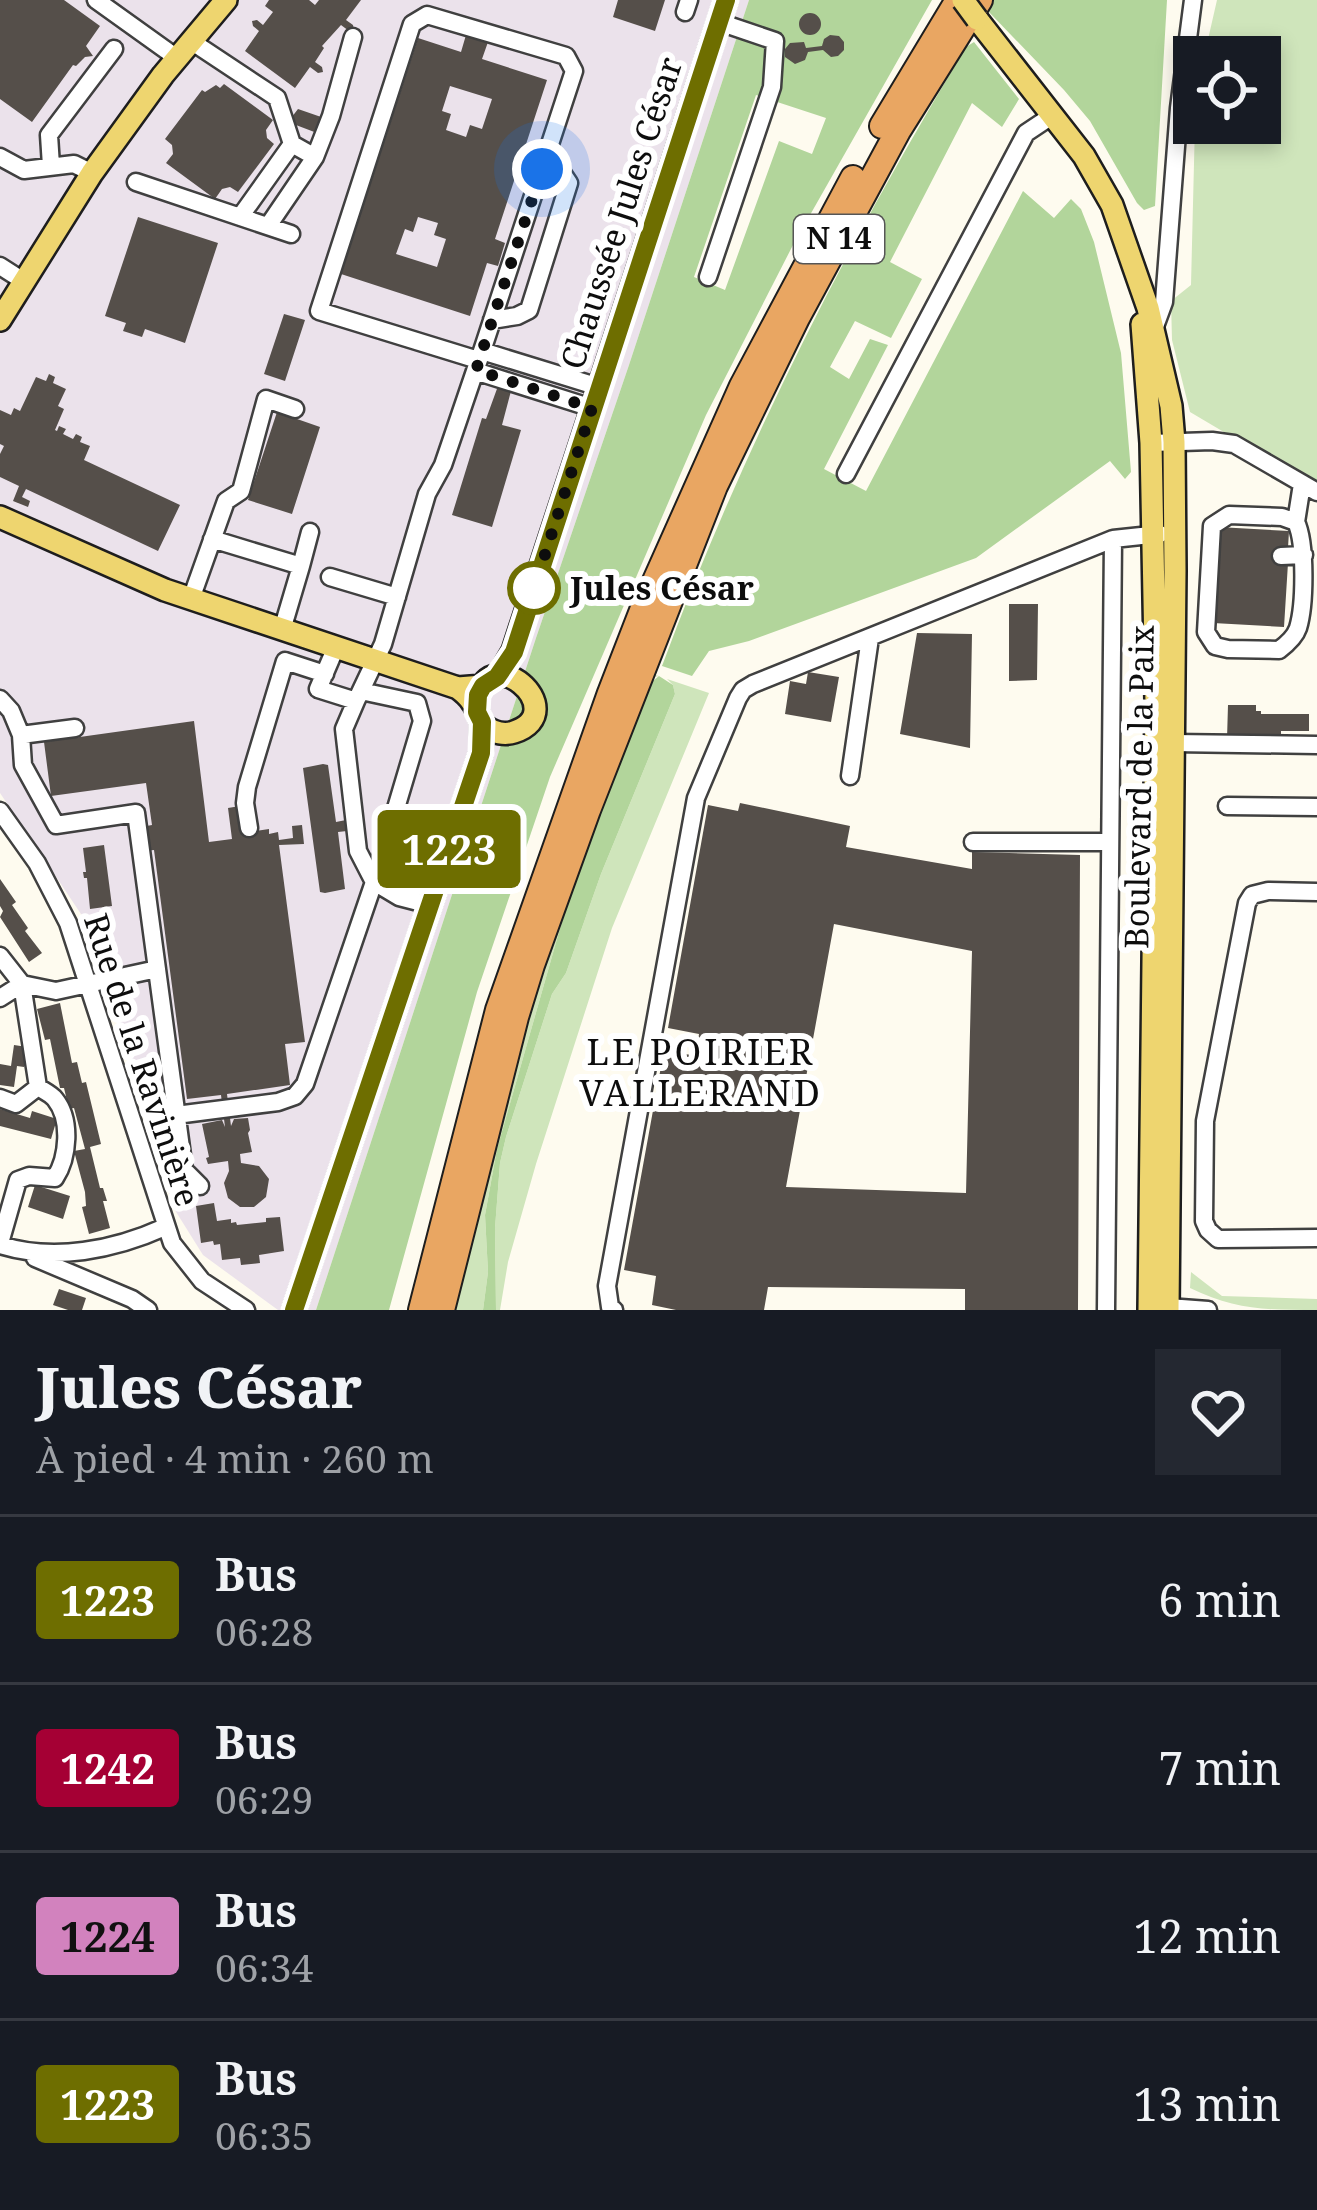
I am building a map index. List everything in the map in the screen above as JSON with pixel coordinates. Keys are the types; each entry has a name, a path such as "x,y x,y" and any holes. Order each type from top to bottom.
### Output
{"highway":[{"name":"N 14","path":"421,1310 503,994 643,608 778,315 910,77 961,0"},
{"name":"N 14","path":"442,1310 532,965 715,486 788,334 898,130 979,9"}],"main road":[{"path":"0,296 41,250 92,173 226,0"},
{"name":"Chaussée Jules César","path":"294,1310 481,753 492,694 514,652 726,0"},
{"name":"Boulevard de la Paix","path":"961,0 979,9 1084,156 1112,205 1172,406 1174,442 1164,534 1156,702 1162,1309"},
{"path":"0,320 14,275"},
{"name":"Boulevard de la Paix","path":"1149,340 1151,443 1164,534 1173,743 1162,1309"},
{"path":"0,517 131,577 282,630 458,688 532,696 532,715 524,727 504,734 481,753"},
{"path":"492,694 491,730 504,734"}],"street":[{"path":"96,0 277,98 292,144 315,157"},
{"path":"1149,340 1164,302 1179,107 1193,0"},
{"path":"430,905 399,897 374,882 358,851 344,729 383,644 428,494 443,465 478,361 492,320 574,71 566,56 427,15 412,24 319,311 478,361 595,397"},
{"path":"708,277 772,88 775,41 718,22"},
{"path":"268,226 315,157 353,38"},
{"path":"51,166 49,135 114,49"},
{"path":"846,474 1026,133 1053,115"},
{"path":"241,217 292,144"},
{"path":"0,157 25,170 76,164 92,173"},
{"path":"492,320 529,310 536,289 569,183 563,174 542,169"},
{"path":"136,182 291,234"},
{"path":"191,599 226,501 241,490 266,399 295,409"},
{"path":"1151,443 1234,444 1309,488 1296,522 1303,536 1304,556 1298,631 1279,650 1215,646 1206,632 1205,618 1212,526 1229,515 1296,522"},
{"path":"282,630 310,532"},
{"path":"614,1310 607,1286 696,798 743,690 1113,539 1164,534"},
{"path":"212,539 301,566"},
{"path":"1106,1310 1113,539"},
{"path":"1281,556 1304,556"},
{"path":"330,577 397,597"},
{"path":"850,776 870,638"},
{"path":"176,1115 295,1096 305,1084 374,882 422,721 417,703 317,689 335,647"},
{"path":"249,828 247,787 285,661 325,674"},
{"path":"0,699 21,735 23,765 56,825 136,813 184,1169 200,1186"},
{"path":"21,735 75,728"},
{"path":"1173,743 1317,745"},
{"path":"1227,806 1317,807"},
{"name":"Rue de la Ravinière","path":"0,811 37,862 76,943 165,1227 202,1282 246,1310"},
{"path":"973,842 1110,842"},
{"path":"1317,892 1268,891 1252,895 1246,903 1205,1121 1204,1221 1218,1239 1317,1238"},
{"path":"0,956 22,984 38,1087 56,1100 66,1128 64,1164 55,1178 18,1180 0,1244 148,1310"},
{"path":"0,998 22,984 56,991 157,969"},
{"path":"0,1098 16,1104 38,1087"},
{"path":"24,1253 120,1244 165,1227"},
{"path":"75,1275 81,1251"},
{"path":"1162,1309 1208,1310"}],"shaded area":[{"path":"0,0 749,0 316,1310 278,1310 203,1255 173,1207 89,926 0,793"}],"green space":[{"path":"749,0 932,0 793,245 706,415 550,777 477,992 389,1310 316,1310 536,638","holes":["756,95 826,118 812,154 779,141 725,290 694,277"]},
{"path":"994,0 1167,0 1155,206 1144,210 1137,203 1090,121 988,11"},
{"path":"1217,0 1317,0 1317,487 1190,412 1172,340 1171,301 1191,285 1194,144 1281,144 1281,36 1209,36"},
{"path":"974,42 1019,99 1002,127 972,103 890,262 922,279 891,338 855,321 830,367 849,379 870,339 888,345 824,469 866,491 1023,191 1054,218 1071,199 1081,209 1094,242 1121,353 1131,472 1125,479 1110,461 976,558 749,641 709,651 692,676 662,666 727,506 799,349 922,121 966,47"},
{"path":"647,673 659,676 654,677 561,925 497,1149 485,1215 488,1272 483,1310 454,1310 483,1178 523,1036"},
{"path":"659,676 673,685 675,694 566,973 552,994 506,1137 495,1228 496,1310 483,1310 488,1272 485,1215 497,1149 584,853 648,685"},
{"path":"667,679 709,693 612,928 536,1164 508,1262 500,1310 496,1310 495,1228 506,1137 552,994 566,973 675,694"},
{"path":"1191,1272 1222,1296 1317,1299 1317,1310 1266,1309 1222,1301 1190,1288"}],"building":[{"path":"0,0 64,0 100,26 86,46 93,56 73,65 32,122 0,99"},
{"path":"269,0 309,0 315,5 319,0 361,0 346,20 354,31 341,25 315,62 323,72 310,67 295,88 245,51 259,31 252,21 263,25 273,12 265,6"},
{"path":"618,0 665,0 655,31 613,17"},
{"path":"810,13 821,24 810,35 799,24"},
{"path":"466,35 488,42 482,59 547,80 495,239 505,243 498,266 487,263 470,316 341,274 418,38 461,52","holes":["450,86 492,99 482,129 470,125 466,137 446,130 451,114 442,111","418,217 438,223 434,235 446,239 437,267 396,254 405,229 413,232"]},
{"path":"830,35 844,42 838,56 823,50 808,52 805,60 795,64 785,57 790,43 822,46"},
{"path":"224,84 273,120 266,130 274,144 238,192 222,189 215,199 166,163 173,154 165,139 202,90"},
{"path":"298,109 324,118 317,133 288,122"},
{"path":"138,217 218,243 185,343 145,329 142,337 123,331 126,323 105,316"},
{"path":"284,314 305,320 285,381 264,374"},
{"path":"49,374 55,377 53,383 66,389 55,430 59,426 73,439 76,434 82,437 80,442 90,446 84,460 180,505 158,551 26,489 22,497 30,501 28,507 13,501 19,486 0,477 4,446 0,444 0,410 11,415 14,408 20,411 36,377 46,381"},
{"path":"498,386 511,391 502,425 521,430 492,527 452,515 482,418 486,419"},
{"path":"277,412 320,427 292,514 248,500"},
{"path":"1218,527 1289,531 1288,548 1278,547 1277,563 1288,563 1284,627 1213,623"},
{"path":"1009,604 1038,604 1037,680 1009,681"},
{"path":"917,633 972,634 970,748 900,734"},
{"path":"808,672 839,677 831,722 785,714 790,681 806,684"},
{"path":"1228,705 1256,705 1261,714 1309,714 1309,731 1281,731 1281,738 1227,739"},
{"path":"194,721 209,842 232,839 228,808 240,806 243,833 269,829 269,834 278,832 279,840 293,838 292,826 302,825 304,844 279,845 305,1042 285,1044 290,1085 227,1094 231,1126 234,1119 248,1118 252,1152 240,1154 241,1163 259,1166 269,1179 266,1197 254,1207 240,1207 228,1198 224,1183 228,1161 208,1164 206,1158 202,1124 222,1120 225,1127 221,1095 187,1099 154,850 144,851 141,827 152,825 146,783 51,796 44,742"},
{"path":"328,765 336,822 346,820 347,831 338,832 345,889 325,893 320,892 303,768"},
{"path":"740,803 850,826 846,847 972,869 972,852 1080,855 1078,1310 965,1310 965,1289 768,1287 764,1310 676,1310 652,1305 656,1276 624,1270 664,1050 696,1056 699,1034 668,1028 708,805 738,811","holes":["834,924 972,951 966,1193 786,1187"]},
{"path":"104,845 112,906 90,909 83,848"},
{"path":"0,879 16,902 12,905 28,928 25,931 42,953 29,962 0,917"},
{"path":"60,1003 72,1063 77,1062 82,1083 86,1082 101,1144 90,1147 110,1228 89,1234 74,1151 85,1149 74,1108 69,1109 64,1088 60,1088 50,1039 45,1040 37,1009"},
{"path":"14,1045 27,1047 24,1067 17,1066 14,1087 0,1085 0,1064 11,1066"},
{"path":"0,1109 30,1118 32,1111 57,1119 51,1139 0,1126"},
{"path":"35,1185 70,1196 63,1219 28,1207"},
{"path":"214,1203 217,1221 231,1219 237,1225 280,1217 284,1251 259,1255 260,1263 222,1260 220,1244 201,1243 196,1206"},
{"path":"59,1289 86,1298 82,1310 53,1305"}],"bus line":[{"name":"1223","path":"294,1310 481,753 482,722 476,701 483,686 497,677 514,652 726,0"}],"place":[{"name":"Jules César","path":"534,588"}],"district":[{"name":"LE POIRIER VALLERAND","path":"701,1072"}],"route":[{"path":"534,588 533,592 592,408 476,370 542,169"}]}
